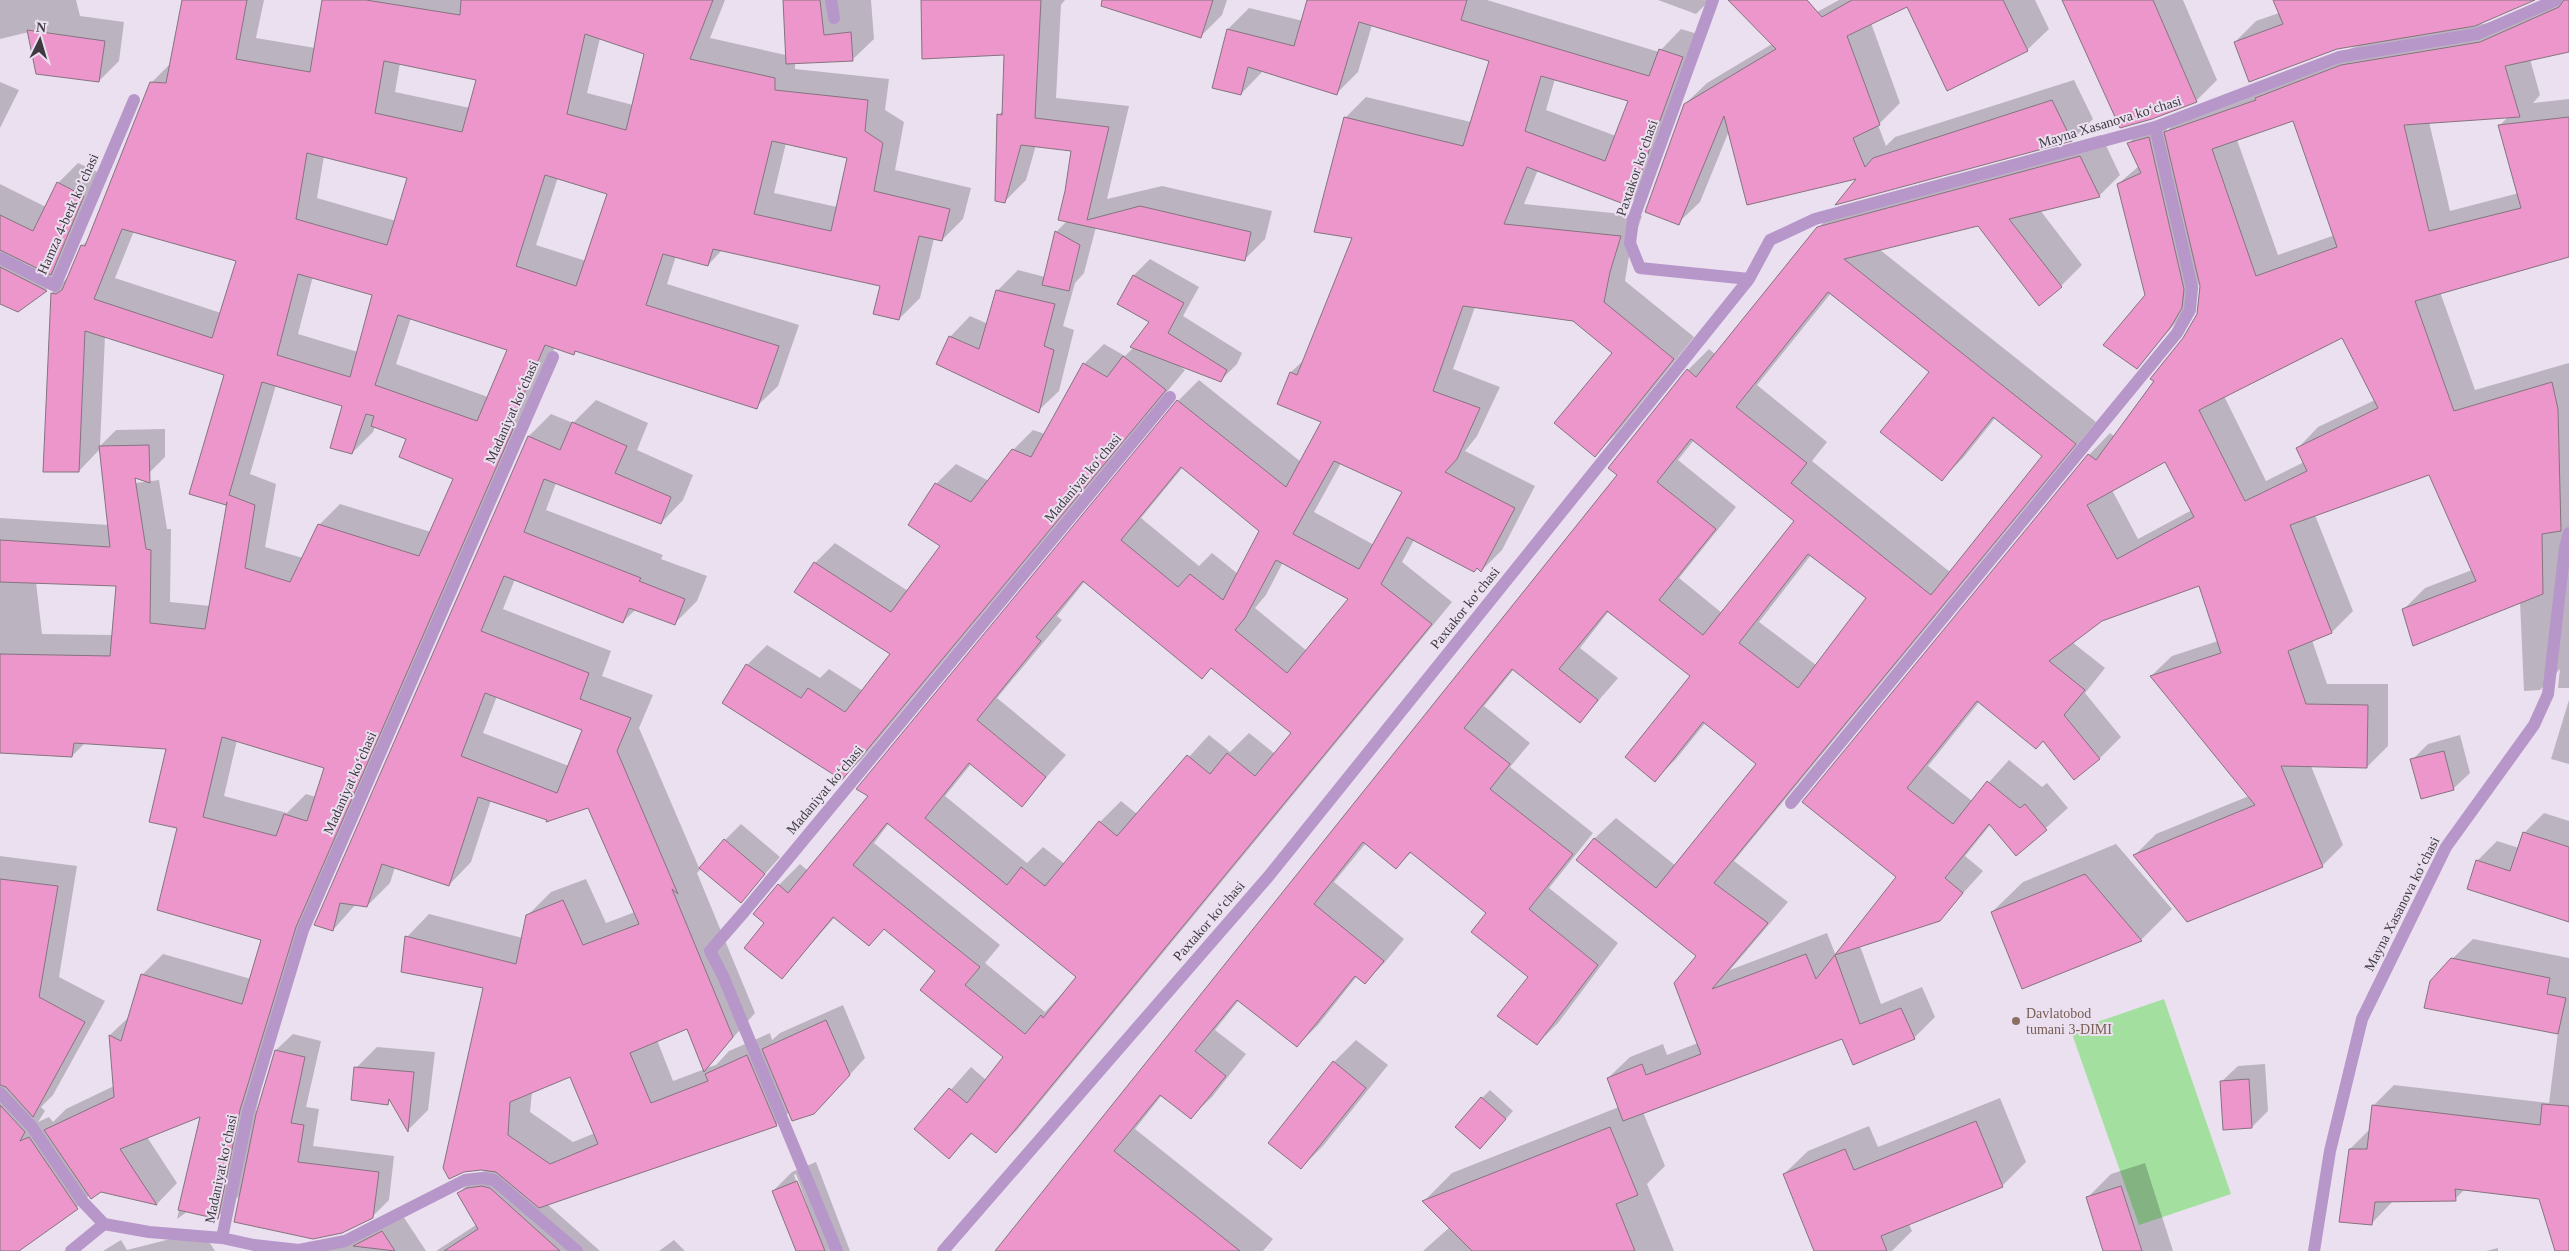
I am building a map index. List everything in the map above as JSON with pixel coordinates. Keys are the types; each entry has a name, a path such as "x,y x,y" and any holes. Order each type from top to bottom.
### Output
{"street":[{"path":"831,0 834,18"},
{"name":"Paxtakor koʻchasi","path":"1713,0 1633,220 1630,243 1640,268 1749,279"},
{"name":"Mayna Xasanova koʻchasi","path":"1749,279 1770,240 1815,219 2155,127 2339,57 2477,34 2556,0"},
{"name":"Hamza 4-berk koʼchasi","path":"0,258 55,286 134,100"},
{"path":"1791,802 2178,333 2190,310 2192,288 2155,127"},
{"name":"Paxtakor koʻchasi","path":"943,1251 1268,877 1749,279"},
{"name":"Madaniyat koʻchasi","path":"222,1238 248,1112 303,930 553,357"},
{"name":"Madaniyat koʻchasi","path":"837,1251 723,976 710,950 744,912 1170,396"},
{"name":"Mayna Xasanova koʻchasi","path":"2314,1251 2330,1151 2362,1019 2446,847 2534,725 2548,694 2565,548 2569,533"},
{"path":"0,1094 32,1127 83,1202 104,1224 71,1251"},
{"name":"Madaniyat koʻchasi","path":"104,1224 149,1232 222,1238 254,1245 299,1250 345,1241 465,1180 482,1178 494,1180 577,1251"}],"green space":[{"path":"2164,999 2231,1194 2139,1225 2071,1031"}],"building":[{"path":"182,0 247,0 236,59 310,72 322,0 366,0 460,15 461,0 713,0 690,59 775,78 775,90 868,100 865,131 883,143 874,191 950,209 942,241 919,236 899,320 873,314 880,286 713,249 708,266 663,254 646,305 779,346 757,409 575,351 574,355 545,345 509,428 513,429 296,927 240,1110 218,1219 178,1210 200,1117 120,1149 157,1205 101,1192 91,1199 44,1130 114,1097 109,1035 121,1041 141,974 242,1004 261,940 157,910 177,828 149,822 166,749 74,743 72,757 0,753 0,654 110,656 116,586 0,582 0,540 110,547 99,446 149,445 150,483 135,478 146,549 151,550 150,623 205,629 227,502 226,505 189,494 224,375 85,331 79,472 43,472 51,293 56,294 62,290 81,245 85,246 150,82 166,83","holes":["585,34 644,54 626,130 567,114","384,61 476,80 462,132 375,113","772,141 847,158 831,231 754,214","307,153 407,178 387,245 296,219","545,175 607,194 576,286 516,266","122,229 236,261 212,338 94,299","298,274 372,295 350,377 277,355","398,315 507,350 477,421 375,385","262,382 342,406 330,448 352,454 366,414 374,416 371,426 406,439 399,457 453,479 419,556 318,524 290,582 245,568 255,505 229,495","222,737 324,768 307,821 284,814 276,836 203,817"]},
{"path":"783,0 820,0 824,35 851,32 853,61 786,64"},
{"path":"921,0 1041,0 1035,118 1109,127 1087,220 1140,206 1251,232 1245,261 1058,220 1065,191 1071,151 1021,145 1005,203 995,201 997,114 1002,115 1004,55 922,59"},
{"path":"1102,0 1213,0 1201,38 1101,6"},
{"path":"1307,0 1467,0 1461,20 1649,76 1659,49 1683,57 1629,206 1527,167 1504,224 1621,236 1610,272 1604,302 1674,359 1595,457 1554,423 1612,353 1573,321 1463,306 1433,391 1480,408 1457,459 1445,472 1515,508 1481,572 1477,568 1474,572 1407,537 1381,584 1432,624 996,1153 971,1133 949,1159 914,1129 949,1088 967,1103 1003,1057 920,990 935,971 884,929 869,946 833,917 782,979 744,948 764,923 753,914 778,884 788,893 868,796 856,789 1177,400 1286,487 1321,422 1277,404 1290,372 1297,375 1352,238 1314,232 1344,117 1463,146 1489,61 1359,22 1337,95 1248,67 1241,95 1212,88 1227,29 1294,46","holes":["1541,76 1628,101 1605,161 1525,131","1334,461 1402,492 1359,569 1293,534","1181,467 1259,531 1223,600 1190,574 1178,587 1121,540","1276,560 1348,599 1287,673 1235,630 1245,618","1083,581 1202,679 1211,668 1291,733 1255,776 1227,753 1210,774 1187,755 1117,836 1099,821 1045,886 1021,867 1007,885 925,818 969,763 1022,807 1046,777 977,720 1041,641 1036,637","887,823 1076,977 1043,1018 1041,1015 1025,1034 965,985 980,967 853,865"]},
{"path":"1728,0 1807,0 1822,17 1852,0 2003,0 2028,51 1947,91 1907,7 1847,36 1880,125 1853,138 1865,167 1873,158 2052,100 2072,141 1835,205 1856,179 1747,205 1724,116 1679,225 1645,212 1684,104 1776,49"},
{"path":"2062,0 2153,0 2197,102 2152,119 2120,128"},
{"path":"2273,0 2535,0 2475,26 2337,49 2249,82 2234,42 2283,24"},
{"path":"2564,0 2569,0 2569,52 2505,66 2520,117 2404,125 2429,231 2521,208 2498,125 2569,117 2569,257 2415,301 2454,411 2552,382 2558,409 2561,531 2542,534 2543,594 2413,646 2402,609 2476,581 2429,475 2290,525 2332,633 2288,651 2306,704 2368,705 2367,768 2281,766 2323,867 2187,922 2133,855 2255,805 2150,676 2221,653 2199,586 2102,621 2049,661 2085,690 2064,715 2100,759 2074,780 2043,741 2036,749 1977,701 1907,788 1953,824 1987,781 2020,808 2025,804 2047,830 2016,856 1989,824 1945,878 1963,893 1940,921 1835,955 1860,1024 1901,1008 1915,1039 1853,1065 1842,1039 1623,1121 1607,1078 1642,1064 1646,1075 1701,1054 1674,983 1696,956 1576,860 1594,838 1656,888 1756,764 1703,722 1655,782 1625,757 1690,676 1607,611 1559,669 1598,700 1580,723 1512,669 1464,728 1510,764 1490,789 1573,854 1529,909 1598,965 1537,1045 1497,1016 1528,977 1471,932 1486,913 1410,852 1396,869 1363,842 1314,904 1384,961 1365,984 1355,976 1297,1047 1237,1000 1195,1051 1226,1076 1191,1119 1160,1095 1114,1151 1240,1251 995,1251 1617,475 1608,468 1687,369 1696,377 1817,227 2080,156 2100,197 2009,219 2062,287 2039,306 1978,226 1844,259 2076,444 1714,883 1768,923 1712,989 1806,954 1816,979 1896,877 1802,802 2088,454 2096,460 2154,381 2150,379 2183,338 2197,314 2200,286 2164,132 2256,100 2255,98 2341,65 2480,42 2559,7","holes":["2293,121 2337,247 2256,276 2212,149","1828,292 1929,372 1880,432 1942,481 1993,417 2042,456 1931,595 1791,483 1807,463 1736,407","2342,338 2378,408 2296,448 2307,471 2245,501 2199,410","1691,439 1794,521 1703,635 1659,600 1716,529 1657,482","2165,462 2194,517 2117,559 2087,505","1808,554 1866,598 1798,688 1739,643"]},
{"path":"27,30 105,41 99,82 36,74"},
{"path":"2149,137 2184,289 2182,308 2170,328 2137,369 2103,345 2145,295 2117,184 2141,173 2127,143"},
{"path":"57,182 84,196 51,275 0,250 0,215 33,231"},
{"path":"1055,231 1080,245 1069,291 1042,285"},
{"path":"0,267 47,291 18,312 0,304"},
{"path":"1133,275 1184,303 1168,333 1227,370 1221,382 1130,347 1149,322 1117,304"},
{"path":"996,290 1055,304 1044,346 1054,350 1039,413 936,364 949,336 979,349"},
{"path":"1123,356 1166,390 842,780 722,703 746,664 801,698 808,688 845,712 890,654 794,592 814,562 891,612 940,546 908,525 935,483 971,502 1012,449 1031,457 1083,363 1107,377"},
{"path":"572,422 627,446 615,473 671,497 661,524 544,479 524,532 641,578 639,581 685,599 675,625 629,608 623,623 504,576 481,631 589,673 580,699 631,718 617,751 678,894 672,889 733,1037 704,1072 687,1029 630,1053 651,1103 708,1081 705,1074 747,1055 777,1126 539,1208 496,1172 481,1170 464,1172 449,1179 443,1168 483,988 401,972 405,936 516,964 526,915 563,900 583,945 639,924 588,808 546,822 547,820 478,797 449,886 382,864 367,907 340,903 333,931 314,925 528,436 560,450","holes":["485,693 582,730 557,793 461,756","570,1077 598,1144 550,1164 508,1135 510,1102"]},
{"path":"2444,751 2454,790 2421,799 2410,759"},
{"path":"2523,832 2569,847 2569,922 2467,889 2476,860 2510,871"},
{"path":"724,839 765,874 741,903 699,868"},
{"path":"2085,874 2142,941 2022,989 1991,912"},
{"path":"0,879 58,886 39,997 85,1022 33,1117 6,1087 0,1085"},
{"path":"2451,958 2550,978 2547,994 2566,998 2558,1034 2424,1008 2430,981"},
{"path":"826,1020 850,1075 814,1114 792,1121 762,1049"},
{"path":"275,1050 305,1057 291,1123 304,1125 298,1162 379,1172 373,1218 342,1233 313,1239 234,1222 256,1114"},
{"path":"1333,1061 1366,1088 1301,1169 1268,1143"},
{"path":"354,1067 414,1072 408,1132 389,1099 388,1105 351,1100"},
{"path":"2249,1079 2252,1128 2223,1130 2220,1081"},
{"path":"1481,1097 1506,1119 1480,1149 1455,1127"},
{"path":"2542,1104 2569,1106 2569,1251 2555,1251 2539,1199 2455,1189 2456,1201 2375,1202 2372,1225 2339,1222 2349,1149 2367,1149 2372,1105 2540,1125"},
{"path":"0,1105 25,1132 20,1141 29,1137 78,1209 19,1251 0,1251"},
{"path":"1976,1121 2003,1187 1881,1236 1887,1251 1814,1251 1783,1174 1845,1149 1854,1170"},
{"path":"1610,1127 1638,1195 1616,1204 1635,1251 1472,1251 1422,1201"},
{"path":"797,1181 825,1251 796,1251 772,1191"},
{"path":"482,1186 490,1188 560,1251 444,1251 478,1229 457,1193 467,1188"},
{"path":"2121,1186 2142,1251 2103,1251 2086,1197"},
{"path":"382,1231 395,1251 353,1246"}],"place":[{"name":"Davlatobod tumani 3-DIMI","path":"2016,1021"}]}
